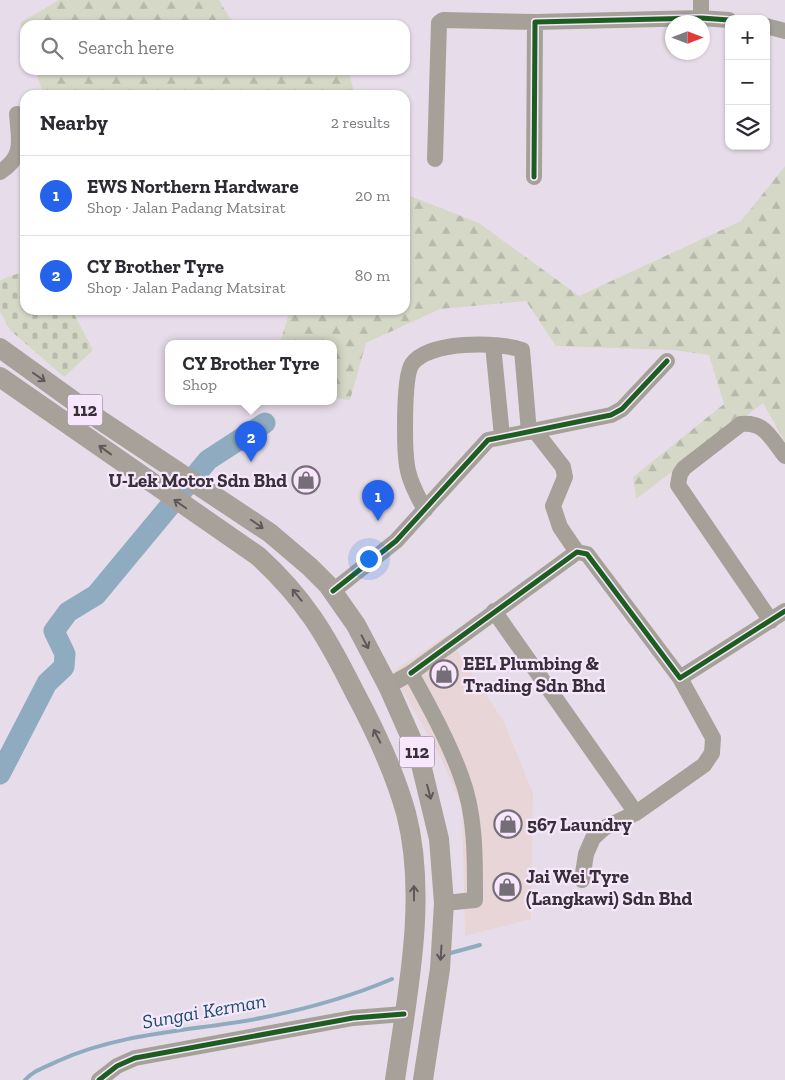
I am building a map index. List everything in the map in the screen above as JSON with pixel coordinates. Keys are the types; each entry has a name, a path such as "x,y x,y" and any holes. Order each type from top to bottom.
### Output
{"main road":[{"name":"112","path":"0,348 100,420 270,533 310,567 333,591 356,625 388,686 419,756 439,839 444,903 440,969 423,1080"},
{"name":"112","path":"0,377 202,520 258,556 286,582 312,614 338,659 384,748 406,813 413,850 414,955 395,1080"},
{"path":"400,1048 428,1052"}],"street":[{"path":"701,0 701,15"},
{"path":"435,159 439,23 443,20 536,22 665,19"},
{"path":"710,19 725,20"},
{"path":"534,177 536,22"},
{"path":"770,27 785,31"},
{"path":"0,172 16,159 19,142 17,114"},
{"path":"493,345 502,436"},
{"path":"425,510 412,486 406,454 407,380 410,366 417,358 441,348 493,345 522,350 532,432 563,467 565,477 553,506 560,527 577,552 587,554 680,678 713,738 712,753 704,765 636,813 604,828 593,838 586,854 582,880"},
{"path":"333,591 396,541 483,443 502,436 532,432 617,412 667,361"},
{"path":"771,621 678,485 678,481 684,468 740,424 751,423 760,425 785,456"},
{"path":"388,686 412,673 494,611 577,552"},
{"path":"494,611 636,813"},
{"path":"680,678 785,611"},
{"path":"412,673 462,776 470,808 475,845 475,900 444,903"},
{"path":"99,1080 116,1066 135,1058 353,1018 404,1014"}],"shaded area":[{"path":"447,635 504,722 533,793 531,919 465,936 462,807 440,756 392,672"}],"green space":[{"path":"59,0 219,0 231,20 25,20"},
{"path":"37,75 349,75 354,90 42,90"},
{"path":"785,166 785,442 763,403 636,499 633,477 724,404 709,355 673,350 556,346 526,301 440,309 366,343 350,400 337,398 337,340 281,340 288,315 410,315 410,196 479,223 579,296 741,221"},
{"path":"20,273 20,315 75,315 93,350 64,377 10,330 0,311 0,280"}],"waterway":[{"path":"0,774 47,683 64,667 65,654 54,631 68,612 96,595 208,460 265,423"},
{"name":"Sungai Kerman","path":"447,954 480,945"},
{"name":"Sungai Kerman","path":"25,1080 36,1071 58,1061 82,1051 107,1044 132,1038 261,1018 344,997 392,979"}],"cycle path":[{"path":"534,177 535,22 701,18 725,20"},
{"path":"333,591 396,541 488,440 611,415 622,409 667,361"},
{"path":"411,673 577,552 587,554 680,678 785,611"},
{"path":"99,1080 117,1066 135,1058 353,1018 404,1014"}],"place":[{"name":"CY Brother Tyre","path":"251,462"},
{"name":"U-Lek Motor Sdn Bhd","path":"306,480"},
{"name":"EWS Northern Hardware","path":"378,521"},
{"name":"EEL Plumbing & Trading Sdn Bhd","path":"444,674"},
{"name":"567 Laundry","path":"508,824"},
{"name":"Jai Wei Tyre (Langkawi) Sdn Bhd","path":"507,887"}]}
